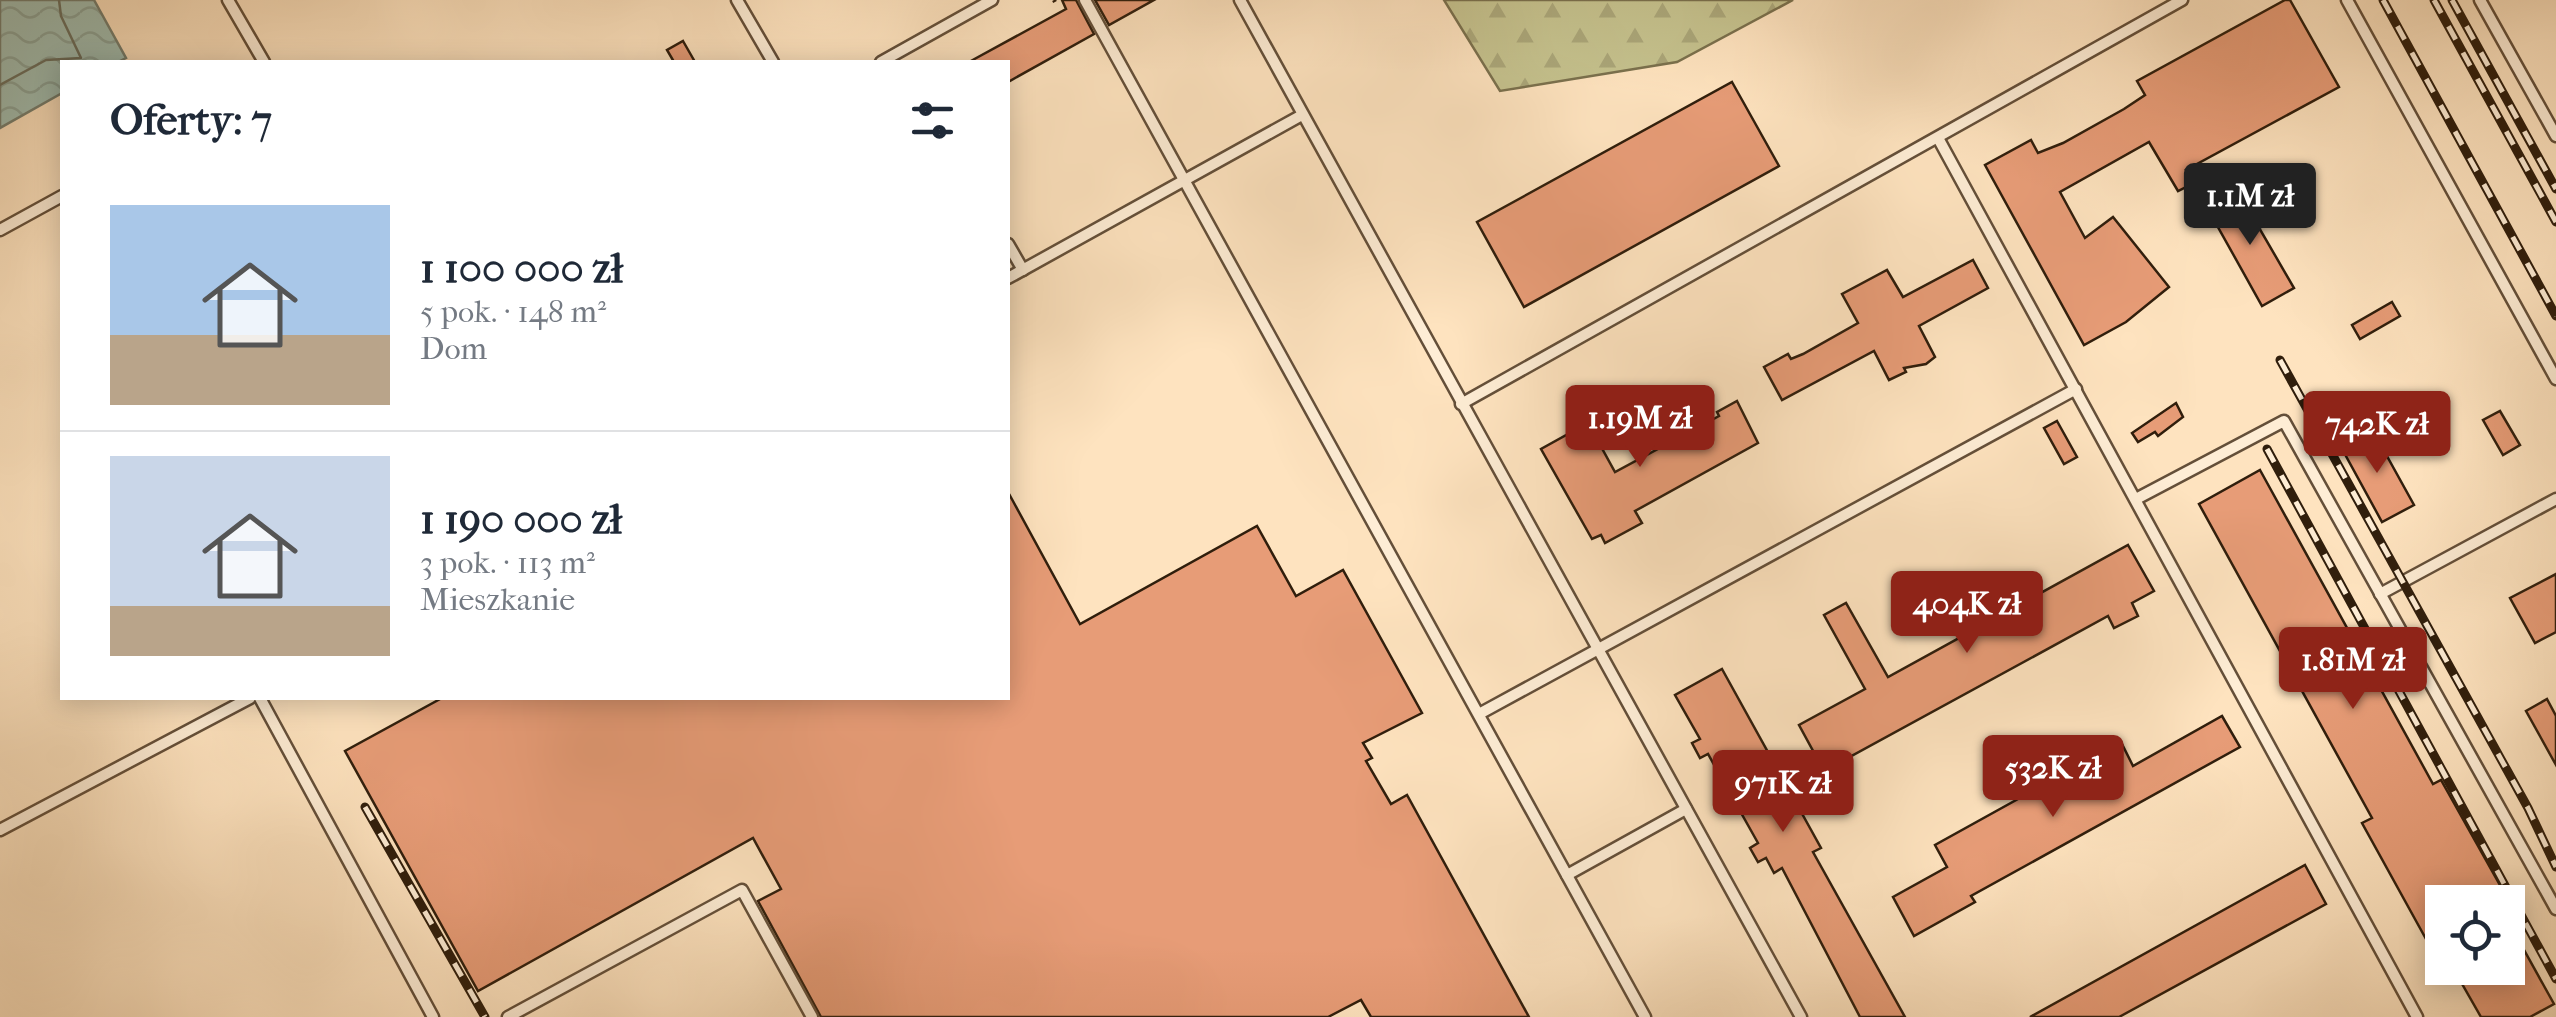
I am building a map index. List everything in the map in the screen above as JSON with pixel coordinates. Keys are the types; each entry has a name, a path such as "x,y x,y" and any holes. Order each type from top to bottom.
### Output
{"lane":[{"path":"228,0 263,60"},
{"path":"737,0 772,60"},
{"path":"884,60 992,0"},
{"path":"1084,0 1186,178 1646,1017"},
{"path":"1240,0 1801,1017"},
{"path":"1461,404 2182,0"},
{"path":"2346,0 2556,379"},
{"path":"2480,0 2556,136"},
{"path":"1010,277 1302,115"},
{"path":"1938,138 2417,1017"},
{"path":"0,230 60,197"},
{"path":"1010,247 1023,270"},
{"path":"1479,714 2076,388"},
{"path":"2136,499 2284,421 2556,909"},
{"path":"2380,594 2556,499"},
{"path":"0,830 246,700"},
{"path":"261,700 433,1017"},
{"path":"1568,875 1686,809"},
{"path":"508,1017 742,890 812,1017"}],"green space":[{"path":"1444,0 1793,0 1677,62 1500,91"}],"water":[{"path":"0,0 94,0 126,58 60,60 60,94 0,128"}],"building":[{"path":"1062,0 1076,0 1094,34 1010,81 1010,60 973,60 1066,9"},
{"path":"1095,0 1154,0 1109,25"},
{"path":"2290,0 2339,87 2186,170 2194,183 2178,191 2149,142 2060,192 2085,238 2113,217 2169,287 2126,322 2084,345 1985,165 2031,140 2038,153 2063,143 2145,95 2137,81"},
{"path":"683,41 694,60 673,60 667,50"},
{"path":"1732,82 1779,166 1524,307 1477,222"},
{"path":"2236,188 2294,288 2262,306 2214,220 2218,218 2209,203"},
{"path":"1973,260 1988,288 1919,326 1935,357 1926,364 1904,368 1906,372 1889,380 1874,351 1782,400 1764,367 1788,354 1791,359 1803,354 1858,323 1842,294 1887,270 1903,297"},
{"path":"2392,302 2400,316 2360,339 2352,325"},
{"path":"1737,401 1758,443 1635,511 1642,523 1605,543 1601,535 1592,539 1541,449 1588,423 1615,472 1719,416 1717,412"},
{"path":"2176,403 2183,417 2158,436 2155,432 2138,442 2132,433"},
{"path":"2500,411 2520,445 2503,455 2483,420"},
{"path":"2057,421 2077,457 2064,464 2044,428"},
{"path":"2372,429 2414,505 2382,522 2341,447"},
{"path":"2260,470 2433,784 2441,780 2500,885 2425,885 2425,937 2362,823 2372,818 2199,504"},
{"path":"1010,496 1080,624 1257,526 1296,596 1343,570 1422,713 1363,743 1372,758 1366,761 1391,804 1407,795 1529,1017 1371,1017 1361,1000 1328,1017 821,1017 758,901 781,889 753,838 478,991 345,751 438,700 1010,700"},
{"path":"2128,545 2154,591 2132,603 2138,616 2114,628 2108,616 1824,771 1799,725 1865,689 1824,615 1846,603 1888,677"},
{"path":"2556,574 2556,632 2535,643 2510,598"},
{"path":"1722,669 1821,848 1813,852 1905,1017 1860,1017 1782,868 1774,873 1766,858 1758,862 1750,848 1758,843 1708,754 1700,758 1692,743 1700,739 1675,695"},
{"path":"2547,699 2556,716 2556,765 2526,711"},
{"path":"2222,716 2240,747 1971,896 1975,902 1914,936 1893,897 1947,867 1935,845 2121,742 2133,766"},
{"path":"2305,865 2326,904 2119,1017 2030,1017"},
{"path":"2525,952 2554,1004 2530,1017 2481,1017 2463,985 2525,985"}],"railway":[{"path":"2383,0 2556,316"},
{"path":"2434,0 2556,222"},
{"path":"2452,0 2556,189"},
{"path":"2280,360 2528,808 2556,867"},
{"path":"2267,449 2556,979"},
{"path":"365,807 485,1017"}]}
